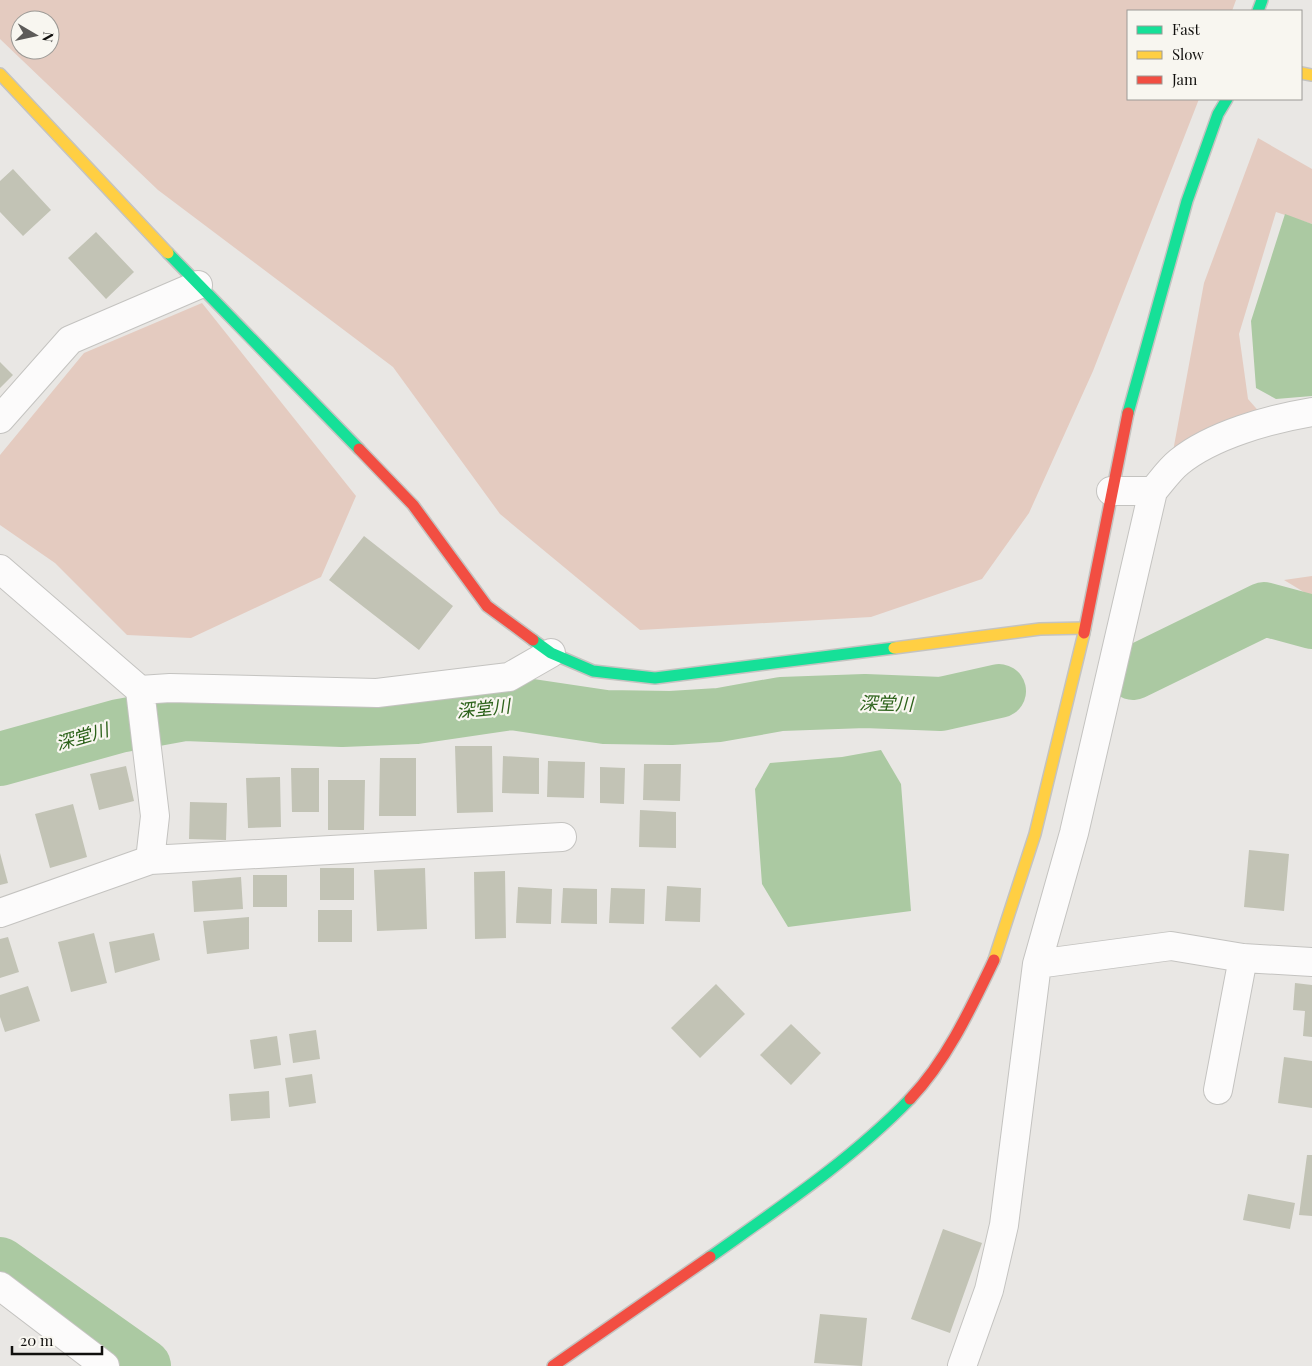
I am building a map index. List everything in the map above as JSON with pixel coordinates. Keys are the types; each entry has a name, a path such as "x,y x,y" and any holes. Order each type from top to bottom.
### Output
{"street":[{"path":"0,74 198,285 413,505 487,606 552,653 593,671 655,678 1040,629 1085,628"},
{"path":"553,1366 777,1210 878,1132 921,1087 967,1017 998,950 1035,834 1085,628 1122,434 1160,291 1190,193 1218,114 1225,100"},
{"path":"0,420 70,340 198,285"},
{"path":"962,1366 990,1290 1004,1225 1036,964 1074,833 1153,491 1178,462 1227,435 1291,415 1312,412"},
{"path":"1110,491 1153,491"},
{"path":"0,569 140,690 156,816 150,860"},
{"path":"140,690 170,688 377,693 509,677 552,653"},
{"path":"0,913 150,860 562,837"},
{"path":"1036,964 1171,946 1244,958 1312,962"},
{"path":"1218,1090 1244,958"},
{"path":"0,1286 105,1366"}],"shaded area":[{"path":"0,0 1236,0 1232,10 1127,10 1127,100 1199,100 1093,371 1029,513 982,579 871,617 640,630 500,514 393,367 158,190 22,60 60,60 60,10 10,10 10,49 0,39"},
{"path":"1258,138 1312,169 1312,224 1276,212 1239,334 1248,399 1262,415 1169,473 1204,283"},
{"path":"1285,214 1312,224 1312,396 1276,399 1256,388 1251,321"},
{"path":"202,303 356,496 321,577 191,638 127,635 55,563 0,525 0,455 84,353"},
{"path":"1312,576 1312,597 1284,580"},
{"path":"881,750 901,784 911,911 788,927 762,884 755,789 770,763 842,757"}],"building":[{"path":"13,169 51,210 23,236 0,212 0,181"},
{"path":"96,232 134,272 106,299 68,258"},
{"path":"0,362 13,375 0,388"},
{"path":"364,536 453,606 419,650 329,580"},
{"path":"455,746 492,746 493,812 457,813"},
{"path":"503,756 539,758 539,794 502,793"},
{"path":"380,758 416,758 416,816 379,816"},
{"path":"548,761 585,762 584,798 547,797"},
{"path":"644,764 681,764 680,801 643,800"},
{"path":"126,766 134,801 99,810 90,774"},
{"path":"600,767 625,768 624,804 600,803"},
{"path":"291,768 319,768 319,812 292,812"},
{"path":"280,777 281,827 248,828 246,778"},
{"path":"328,780 365,780 364,830 328,830"},
{"path":"190,802 227,803 226,840 189,839"},
{"path":"73,804 87,857 50,868 35,814"},
{"path":"640,810 676,812 676,848 639,847"},
{"path":"1249,850 1289,854 1284,911 1244,907"},
{"path":"0,853 8,883 0,885"},
{"path":"320,868 354,868 354,900 320,900"},
{"path":"425,868 427,929 377,931 374,870"},
{"path":"505,871 506,938 475,939 474,872"},
{"path":"253,875 287,875 287,907 253,907"},
{"path":"241,877 243,909 194,912 192,881"},
{"path":"667,886 701,888 700,922 665,921"},
{"path":"518,887 552,889 551,924 516,923"},
{"path":"563,888 597,889 597,924 561,923"},
{"path":"611,888 645,889 644,924 609,923"},
{"path":"318,910 352,910 352,942 318,942"},
{"path":"249,917 249,949 207,954 203,921"},
{"path":"94,933 107,983 71,992 58,942"},
{"path":"154,933 160,960 115,973 109,942"},
{"path":"8,937 19,972 0,978 0,939"},
{"path":"1295,983 1312,985 1312,1037 1303,1036 1305,1011 1293,1010"},
{"path":"716,984 745,1014 700,1058 671,1028"},
{"path":"28,986 40,1021 5,1032 0,1017 0,995"},
{"path":"791,1024 821,1053 791,1085 760,1055"},
{"path":"316,1030 320,1059 293,1063 289,1034"},
{"path":"277,1036 281,1065 254,1069 250,1040"},
{"path":"1284,1057 1312,1061 1312,1108 1278,1103"},
{"path":"312,1074 316,1103 289,1107 285,1078"},
{"path":"269,1091 270,1118 231,1121 229,1094"},
{"path":"1307,1155 1312,1155 1312,1216 1299,1215"},
{"path":"1248,1194 1295,1203 1290,1229 1243,1220"},
{"path":"943,1229 982,1243 950,1333 911,1319"},
{"path":"820,1314 867,1318 862,1366 814,1363"}],"waterway":[{"name":"深堂川","path":"1133,673 1264,609 1312,622"},
{"name":"深堂川","path":"0,759 119,726 185,714 342,720 416,717 511,703 605,717 671,718 719,715 781,704 865,701 941,704 999,691"},
{"path":"0,1264 144,1366"}],"traffic: fast":[{"path":"1258,10 1262,0"},
{"path":"1128,413 1187,201 1218,114 1226,100"},
{"path":"168,253 359,449"},
{"path":"533,640 551,653 593,671 655,678 894,648"},
{"path":"710,1257 839,1163 864,1143 910,1099"}],"traffic: slow":[{"path":"1302,73 1312,75"},
{"path":"0,74 168,253"},
{"path":"894,648 1040,629 1085,628"},
{"path":"994,960 1035,834 1084,633"}],"traffic: jam":[{"path":"1084,633 1128,413"},
{"path":"359,449 413,505 487,606 533,640"},
{"path":"910,1099 947,1051 994,960"},
{"path":"553,1366 710,1257"}]}
